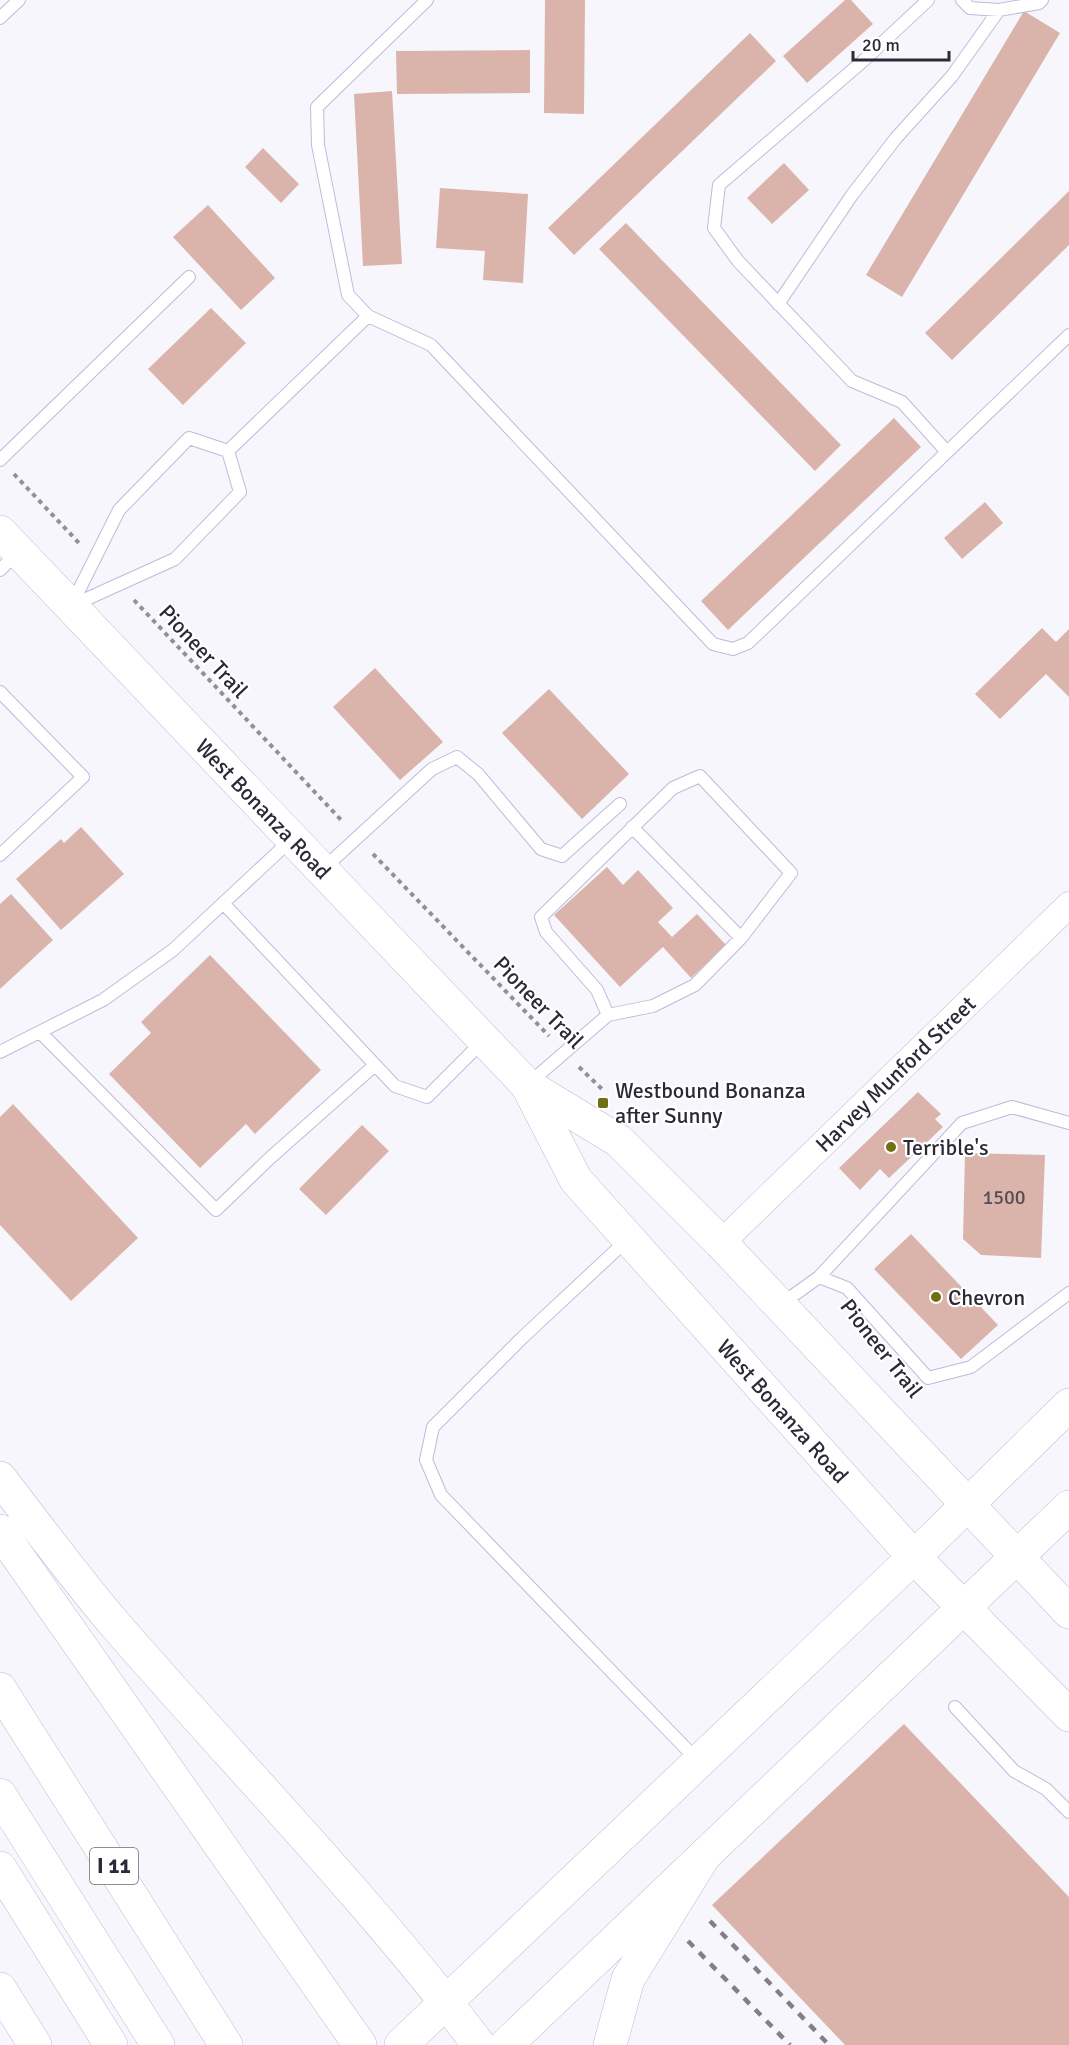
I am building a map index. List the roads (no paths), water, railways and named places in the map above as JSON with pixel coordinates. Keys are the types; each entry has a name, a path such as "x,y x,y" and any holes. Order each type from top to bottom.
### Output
{"main road":[{"name":"West Bonanza Road","path":"6,551 71,606 527,1085 619,1141 721,1243 1069,1612"},
{"name":"West Bonanza Road","path":"527,1085 576,1180 914,1557 1069,1715"},
{"path":"401,2045 914,1557 1069,1405"},
{"path":"0,1478 111,1620 350,1886 446,2001 479,2045"},
{"path":"506,2045 1069,1507"},
{"path":"0,1531 360,2045"},
{"name":"I 11","path":"0,1689 226,2045"},
{"path":"0,1795 158,2045"},
{"path":"610,2045 628,1979 704,1856"},
{"path":"0,1868 111,2045"},
{"path":"0,1989 35,2045"}],"street":[{"name":"Harvey Munford Street","path":"721,1243 1069,905"}],"lane":[{"path":"0,18 19,0"},
{"path":"427,0 317,107 318,145 348,295 368,316 431,345 713,644 733,649 748,643 1069,335"},
{"path":"928,0 863,61 719,185 714,228 738,261 852,381 902,402 947,452"},
{"path":"962,0 970,8 999,10 1039,3 1042,0"},
{"path":"778,304 852,195 896,138 952,76 999,10"},
{"path":"0,459 189,278"},
{"path":"228,451 368,316"},
{"path":"71,606 119,510 189,438 228,451"},
{"path":"71,606 175,559 240,492 228,451"},
{"path":"0,692 84,777 0,855"},
{"path":"322,870 432,769 457,757 478,774 541,849 562,856 620,804"},
{"path":"527,1085 608,1015 653,1006 695,985 741,938 790,873 700,776 673,788 541,917 546,932 597,990 608,1015"},
{"path":"632,827 741,938"},
{"path":"0,1053 103,1000 173,950 292,839"},
{"path":"224,903 395,1086 427,1097 484,1040"},
{"path":"40,1032 216,1210 270,1158 375,1065"},
{"path":"779,1305 819,1277 962,1123 1012,1107 1069,1123"},
{"path":"628,1239 523,1337 433,1427 426,1460 441,1495 698,1761"},
{"path":"819,1277 847,1288 928,1378 970,1367 1069,1293"},
{"path":"955,1707 1014,1771 1046,1789 1069,1811"}],"railway":[{"path":"710,1921 829,2045"},
{"path":"688,1941 790,2045"}],"place":[{"name":"Westbound Bonanza after Sunny","path":"603,1103"},
{"name":"Terrible's","path":"891,1147"},
{"name":"Chevron","path":"936,1297"}]}
